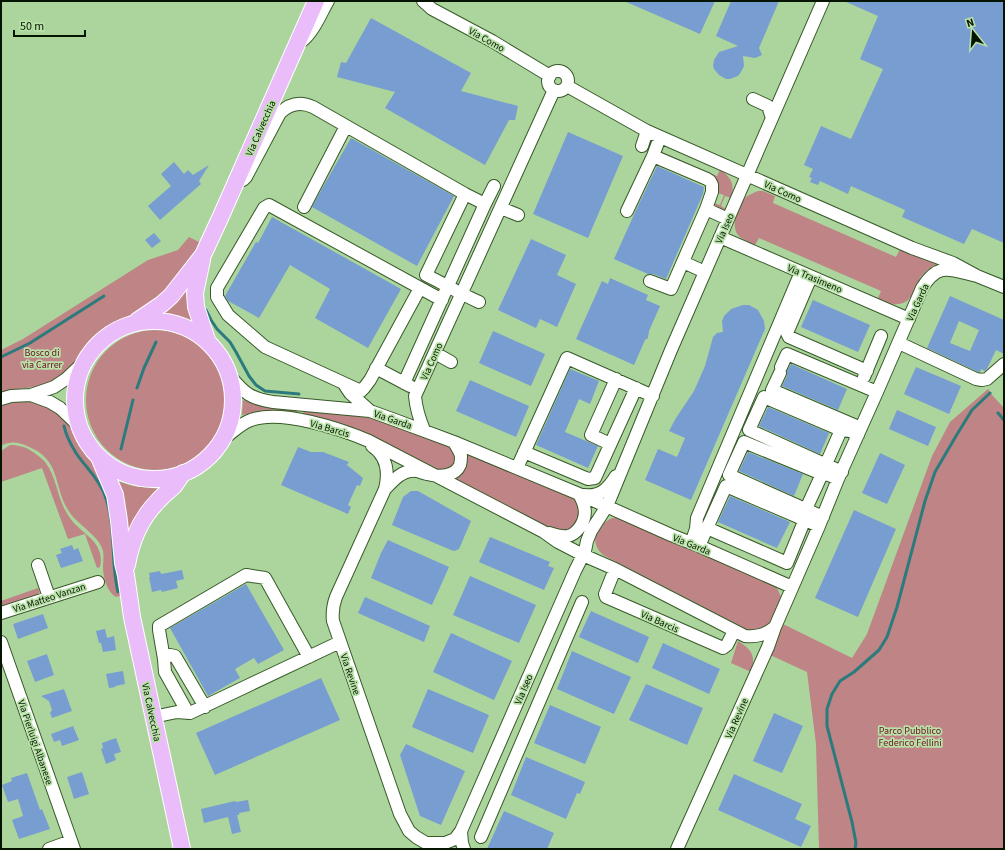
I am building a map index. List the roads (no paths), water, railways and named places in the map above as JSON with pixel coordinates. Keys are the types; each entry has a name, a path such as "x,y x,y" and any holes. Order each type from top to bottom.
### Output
{"main road":[{"name":"Via Calvecchia","path":"207,340 196,307 195,293 203,255 316,1"},
{"name":"Via Calvecchia","path":"134,323 171,296 203,255"},
{"path":"153,321 170,322 188,328 207,340 222,358 230,376 233,390 233,408 229,425 216,450 198,466 183,473 164,478 152,479 126,474 105,462 89,444 80,428 76,411 75,393 79,374 97,345 120,328 134,323 153,321"},
{"name":"Via Calvecchia","path":"98,455 114,495 119,521 123,563 135,630 182,849"},
{"name":"Via Calvecchia","path":"126,575 130,549 138,530 158,501 174,486 183,473"}],"street":[{"path":"298,44 306,38 313,28 328,1"},
{"name":"Via Iseo","path":"461,831 585,551 587,540 592,528 607,506 671,350 823,1"},
{"name":"Via Como","path":"424,2 432,9 492,41 550,76"},
{"path":"558,71 563,72 568,78 567,86 560,91 554,90 548,83 550,76 558,71"},
{"name":"Via Como","path":"567,86 660,137 912,248 953,263 977,276 1004,287"},
{"name":"Via Como","path":"417,393 554,90"},
{"path":"753,98 768,106 772,118"},
{"path":"234,187 246,177 280,114 286,108 294,104 308,105 485,204"},
{"path":"304,207 346,126"},
{"path":"642,146 647,131"},
{"path":"627,211 653,156 660,137"},
{"path":"650,281 671,289 712,192 712,185 710,181 653,156"},
{"path":"404,383 485,204 492,185 507,195"},
{"path":"465,194 426,274 461,294 479,302"},
{"path":"420,288 376,368 364,388 361,390 264,348 228,315 217,297 217,288 264,208 269,205 442,300"},
{"path":"501,208 518,215"},
{"path":"706,209 728,219"},
{"name":"Via Trasimeno","path":"720,237 909,319"},
{"path":"683,262 705,272"},
{"name":"Via Garda","path":"230,376 243,390 251,396 261,400 370,411 424,430 579,494 792,586 922,288 934,273 940,270 946,269 977,276"},
{"path":"806,274 787,333 789,337 866,371"},
{"path":"695,545 697,518 806,274"},
{"path":"860,385 881,336"},
{"path":"898,344 976,379 987,379 1004,364"},
{"path":"435,353 450,362"},
{"path":"860,431 772,390 780,370 787,354 877,392"},
{"path":"517,468 567,358 653,396"},
{"path":"1,399 11,396 31,395 54,387 66,379 87,359"},
{"path":"376,368 404,383 417,393 416,405 418,416 424,430"},
{"path":"610,444 590,435 616,379"},
{"path":"344,383 350,393 370,411"},
{"path":"524,452 588,480 595,478 636,388"},
{"path":"31,395 50,402 60,408 80,428"},
{"path":"840,475 829,475 824,469 749,430 764,397 841,430 860,431"},
{"name":"Via Barcis","path":"223,439 247,421 266,417 279,417 310,422 342,430 369,441 544,532 558,542 583,555 610,566 734,631 745,636 753,636 762,635 775,627"},
{"path":"707,528 788,563 806,514 841,430"},
{"name":"Via Revine","path":"356,435 376,448 382,455 387,469 387,478 385,489 338,589 333,604 333,621 400,814 409,831 431,846"},
{"path":"434,475 442,476 453,474 458,469 461,456 454,442"},
{"path":"821,521 729,475 744,442 824,469"},
{"name":"Via Iseo","path":"579,494 596,495 605,490 628,457"},
{"name":"Via Revine","path":"385,489 403,473 412,470 434,475"},
{"path":"695,545 707,528 726,486 806,514"},
{"name":"Via Barcis","path":"544,532 568,536 575,533 579,529 585,517 583,501 579,494"},
{"path":"610,566 592,550 592,528 606,516 623,513"},
{"path":"38,565 49,597"},
{"name":"Via Barcis","path":"610,566 605,594 606,597 723,648 727,645 734,631"},
{"path":"188,713 165,672 159,626 246,575 265,578 308,657"},
{"name":"Via Matteo Vanzan","path":"1,613 98,582"},
{"name":"Via Revine","path":"677,849 768,647 792,586"},
{"path":"481,837 582,602"},
{"path":"549,630 566,638"},
{"name":"Via Pierluigi Albanese","path":"1,642 72,845 49,849"},
{"path":"153,717 177,712 190,713 340,642"},
{"path":"164,659 170,655 174,656 205,706"},
{"path":"526,683 543,691"},
{"path":"503,736 521,744"},
{"path":"479,790 497,798"},
{"path":"431,846 455,839 461,831"},
{"path":"461,831 464,849"}],"waterway":[{"path":"1,357 30,343 104,296"},
{"path":"206,310 217,329 230,342 249,376 256,385 265,391 299,394"},
{"path":"137,388 156,342"},
{"path":"855,849 856,843 852,822 827,726 827,709 832,694 840,681 854,672 879,650 887,637 897,607 925,501 935,472 972,410 990,393"},
{"path":"121,449 133,400"},
{"path":"998,413 1004,420"},
{"path":"64,426 76,453 95,477 104,493 108,505 111,517 114,568 118,592"}],"park label":[{"name":"Bosco di via Carrer","path":"42,358"},
{"name":"Parco Pubblico Federico Fellini","path":"910,736"}]}
